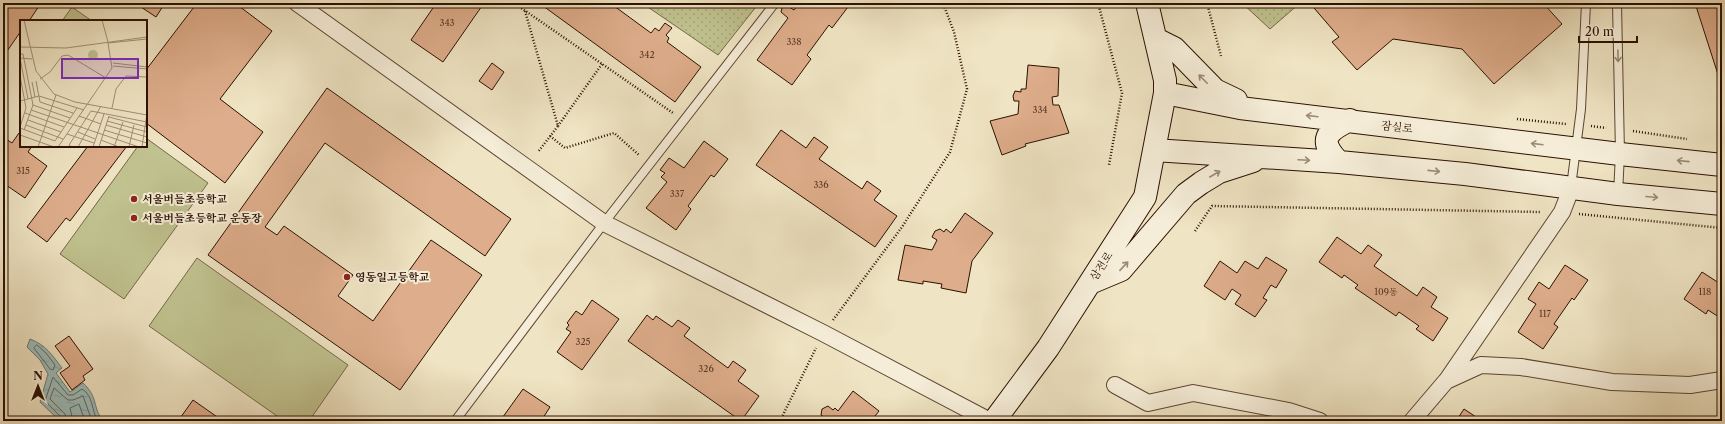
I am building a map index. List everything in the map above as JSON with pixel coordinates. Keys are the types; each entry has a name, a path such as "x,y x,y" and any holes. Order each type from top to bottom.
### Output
{"street":[{"path":"297,3 604,223 823,333 990,421"},
{"path":"1147,3 1165,80 1165,92"},
{"path":"1156,39 1174,48 1215,90 1225,96 1261,110"},
{"name":"잠실로","path":"1165,92 1240,108 1350,120 1575,149 1722,165"},
{"name":"삼전로","path":"994,421 1048,348 1145,197 1165,92"},
{"path":"1339,162 1330,153 1326,146 1326,138 1329,133 1338,126 1350,120"},
{"path":"1154,150 1339,162 1465,174 1571,189 1722,204"},
{"path":"1090,283 1121,270 1186,194 1201,182 1219,172 1265,158"},
{"path":"1412,421 1446,381 1562,212 1571,189"},
{"path":"1446,381 1481,364 1521,367 1612,382 1690,385 1722,380"},
{"path":"1114,385 1148,403 1193,393 1289,411 1320,421"}],"lane":[{"path":"455,421 604,223 775,3"},
{"path":"1571,189 1581,110 1586,3"},
{"path":"1617,3 1620,154 1618,194"}],"path":[{"path":"514,3 684,120"},
{"path":"780,421 823,333 902,227 950,152 968,89 954,32 942,3"},
{"path":"1098,3 1122,93 1109,165"},
{"path":"1207,3 1221,56"},
{"path":"525,11 558,126"},
{"path":"538,152 602,64"},
{"path":"1602,127 1690,139"},
{"path":"550,136 566,148 614,133 649,165"},
{"path":"1195,231 1212,206 1562,212 1722,228"}],"green space":[{"path":"642,3 759,3 718,55"},
{"path":"1242,3 1300,3 1270,29"},
{"path":"72,7 91,20 63,20"},
{"name":"서울버들초등학교 운동장","path":"147,139 208,183 124,299 60,254 137,147 147,147"},
{"path":"197,258 348,365 309,421 284,421 149,326"}],"water":[{"path":"30,339 45,347 62,368 56,373 70,392 83,383 88,388 97,411 103,421 60,421 40,402 48,374 40,360 27,347"}],"building":[{"path":"3,3 41,3 30,20 20,20 20,32 3,57"},
{"path":"135,3 165,3 156,17"},
{"path":"197,3 235,3 272,31 220,99 263,132 225,183 147,124 147,69"},
{"path":"432,3 484,3 443,62 411,40 435,5"},
{"path":"539,3 610,3 651,33 655,28 659,31 665,23 672,28 666,35 669,38 667,42 701,67 675,102"},
{"path":"799,3 851,3 832,28 829,25 807,55 811,59 792,85 757,60 788,18 781,12 782,8 786,5 794,10"},
{"path":"1320,3 1535,3 1536,5 1543,3 1562,24 1494,84 1462,49 1393,39 1357,70 1332,42 1339,37 1314,8"},
{"path":"1695,3 1722,3 1722,87"},
{"path":"492,63 504,72 492,90 479,81"},
{"path":"1028,65 1059,68 1058,96 1052,97 1053,105 1059,105 1069,133 1025,144 1026,146 1002,155 990,121 1018,114 1019,101 1014,101 1013,96 1015,91 1021,92 1021,89 1026,89"},
{"path":"327,88 511,219 485,256 325,143 265,227 277,235 284,226 353,275 338,296 373,321 431,240 482,275 400,390 208,255"},
{"path":"781,130 806,148 814,137 828,147 819,159 862,189 867,181 881,191 874,200 897,216 875,247 756,165"},
{"path":"19,133 20,147 31,147 28,152 47,166 25,198 3,183 5,178 3,177 3,137 12,143"},
{"path":"704,141 728,159 714,177 711,175 688,206 691,209 676,230 646,208 667,182 661,177 665,173 660,170 669,158 684,168"},
{"path":"87,147 126,147 70,221 66,218 47,242 27,227"},
{"path":"965,213 993,233 972,261 966,293 941,288 942,284 923,281 923,284 898,280 905,245 932,250 937,240 932,237 935,231 940,229 944,232 946,229 951,233"},
{"path":"1337,237 1361,254 1368,245 1382,255 1374,266 1417,296 1423,287 1437,297 1431,307 1448,318 1433,341 1416,329 1419,326 1399,312 1396,316 1355,288 1358,285 1344,275 1342,278 1319,262"},
{"path":"1266,257 1287,270 1276,288 1271,285 1263,298 1267,300 1255,317 1235,304 1241,295 1232,289 1225,300 1204,286 1220,261 1237,273 1245,261 1258,269"},
{"path":"1565,265 1588,280 1574,300 1572,298 1554,324 1558,327 1543,349 1518,332 1536,304 1528,299 1539,282 1549,289"},
{"path":"1702,272 1722,285 1722,319 1708,310 1706,314 1684,299"},
{"path":"592,300 619,319 582,370 557,352 571,332 566,329 569,325 567,323 576,311 582,315"},
{"path":"647,315 653,320 656,316 672,327 678,320 690,328 684,336 728,368 733,361 746,370 738,381 759,396 741,421 628,341"},
{"path":"69,336 93,369 83,376 85,380 72,390 60,373 70,366 55,346"},
{"path":"523,389 550,407 541,421 500,421"},
{"path":"853,391 879,411 871,421 823,421 825,418 821,415 822,409 828,406 833,410 835,408 838,411"},
{"path":"193,400 223,421 178,421"},
{"path":"1464,409 1482,421 1456,421"}],"place":[{"name":"서울버들초등학교","path":"134,199"},
{"name":"서울버들초등학교 운동장","path":"134,218"},
{"name":"영동일고등학교","path":"347,277"}]}
